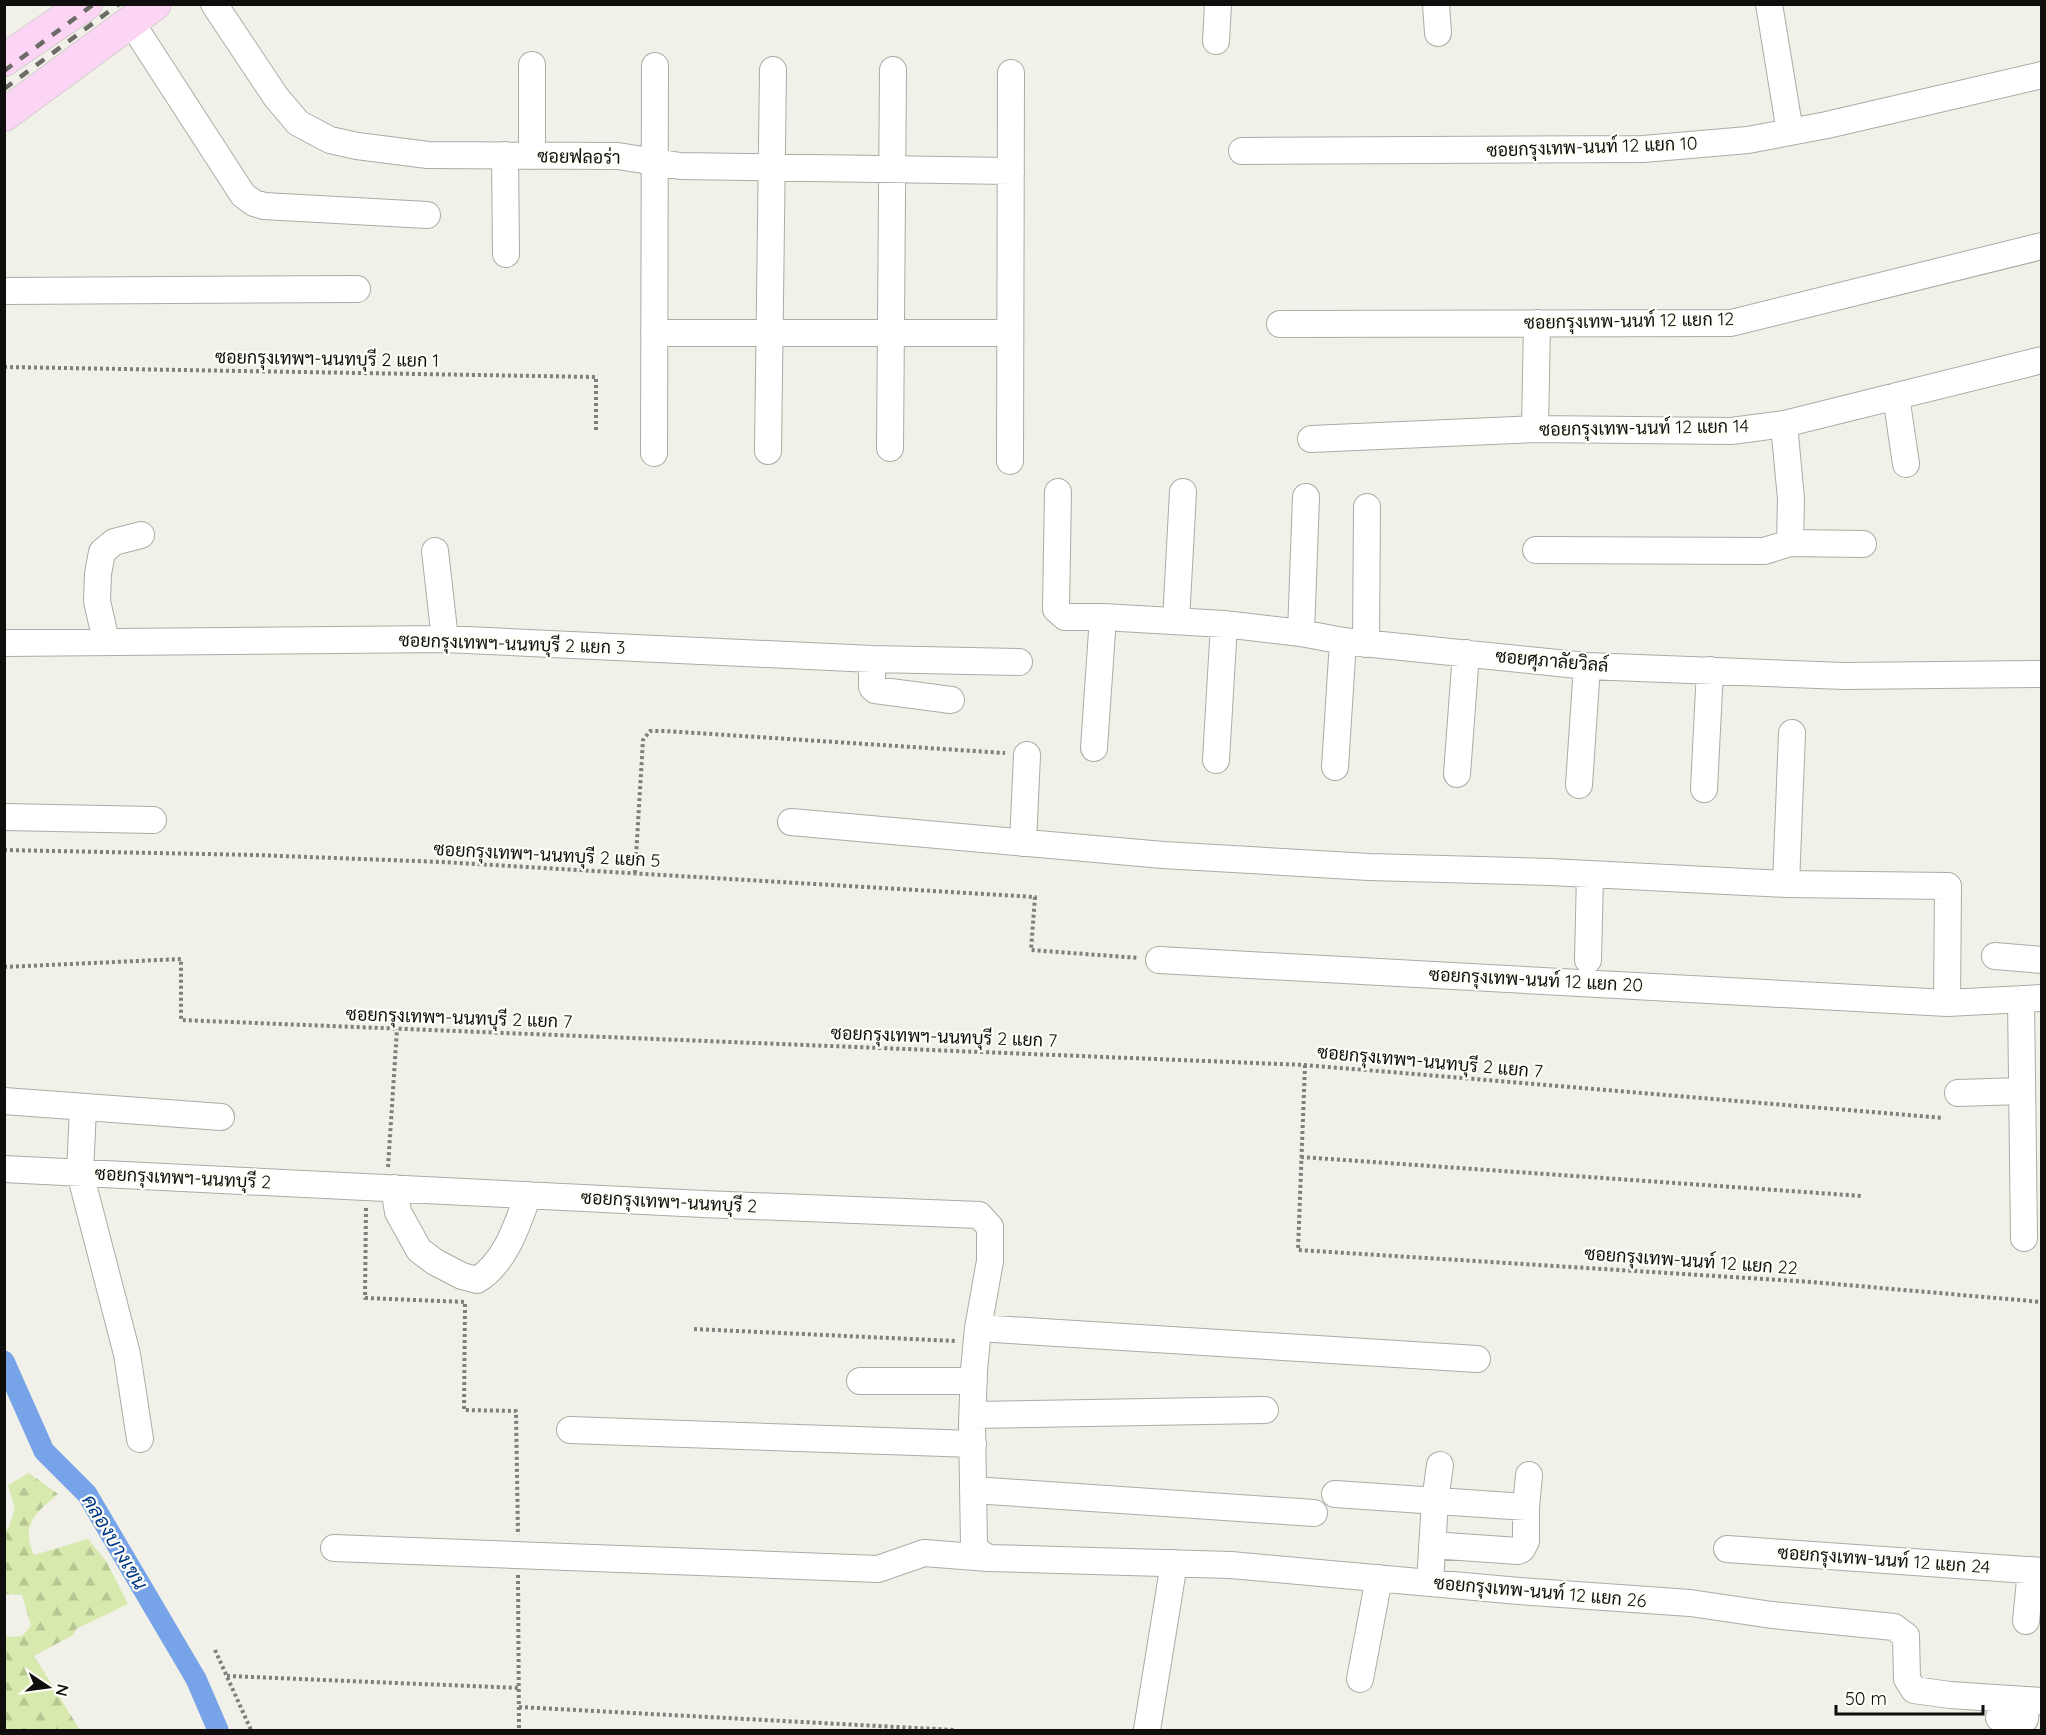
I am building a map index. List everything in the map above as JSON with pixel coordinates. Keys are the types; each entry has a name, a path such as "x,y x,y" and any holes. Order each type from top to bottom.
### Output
{"main road":[{"path":"4,60 86,4"},
{"path":"4,115 143,13"},
{"path":"56,25 82,58"}],"street":[{"name":"ซอยฟลอร่า","path":"214,4 283,106 298,123 330,140 357,146 428,155 618,156 680,166 1011,171"},
{"path":"1216,41 1218,4"},
{"path":"1436,4 1438,33"},
{"path":"1769,4 1790,132"},
{"path":"143,13 243,195 254,203 264,206 427,214"},
{"path":"532,65 532,156"},
{"path":"654,453 655,66"},
{"path":"768,450 773,70"},
{"path":"890,448 893,70"},
{"path":"1010,461 1011,73"},
{"name":"ซอยกรุงเทพ-นนท์ 12 แยก 10","path":"1242,151 1643,149 1748,140 2042,75"},
{"path":"505,155 506,254"},
{"name":"ซอยกรุงเทพ-นนท์ 12 แยก 12","path":"1280,324 1731,323 2042,246"},
{"path":"4,291 357,289"},
{"path":"1535,429 1537,323"},
{"path":"654,333 1010,333"},
{"name":"ซอยกรุงเทพ-นนท์ 12 แยก 14","path":"1311,439 1535,429 1731,431 1784,424 2042,360"},
{"path":"1896,396 1906,464"},
{"path":"1784,424 1791,499 1790,543"},
{"name":"ซอยศุภาลัยวิลล์","path":"1058,492 1056,609 1065,617 1224,624 1354,642 1587,666 1844,676 2042,674"},
{"path":"1176,621 1183,492"},
{"path":"1301,633 1306,497"},
{"path":"1335,767 1354,642 1367,507"},
{"path":"106,641 97,601 102,552 114,542 141,535"},
{"path":"1536,550 1764,551 1790,543 1863,544"},
{"path":"435,551 445,639"},
{"path":"1095,748 1103,617"},
{"path":"1216,760 1224,624"},
{"name":"ซอยกรุงเทพฯ-นนทบุรี 2 แยก 3","path":"4,643 445,639 872,659 1019,662"},
{"path":"1457,774 1466,653"},
{"path":"872,659 872,687 875,690 951,700"},
{"path":"1580,785 1587,666"},
{"path":"1704,789 1710,670"},
{"path":"1786,884 1792,733"},
{"path":"1023,843 1027,755"},
{"path":"4,817 153,820"},
{"path":"790,822 1163,855 1323,864 1786,884 1948,886 1947,1004"},
{"path":"1588,960 1590,875"},
{"path":"1995,956 2042,960"},
{"name":"ซอยกรุงเทพ-นนท์ 12 แยก 20","path":"1159,960 1947,1004 2032,998"},
{"path":"2024,1238 2022,1090 2032,998"},
{"path":"1958,1093 2022,1090"},
{"path":"4,1101 221,1117"},
{"path":"83,1108 80,1173 127,1354 140,1439"},
{"name":"ซอยกรุงเทพฯ-นนทบุรี 2","path":"4,1169 703,1204 980,1215 990,1227 990,1261 978,1335 974,1381 974,1545 988,1558"},
{"path":"382,1188 419,1250 435,1262 462,1276 477,1280 487,1274 500,1257 517,1227 528,1195"},
{"path":"978,1335 1477,1359"},
{"path":"860,1381 974,1381"},
{"path":"973,1415 1265,1410"},
{"path":"570,1430 973,1444"},
{"path":"1430,1583 1435,1501 1440,1465"},
{"path":"1432,1545 1518,1551 1522,1549 1526,1541 1526,1507 1530,1475"},
{"path":"974,1490 1314,1513"},
{"path":"1335,1494 1526,1507"},
{"name":"ซอยกรุงเทพ-นนท์ 12 แยก 26","path":"334,1548 878,1569 924,1553 988,1558 1231,1565 1690,1603 1772,1615 1894,1627 1906,1636 1908,1679 1914,1690 1950,1695 2033,1713"},
{"name":"ซอยกรุงเทพ-นนท์ 12 แยก 24","path":"1727,1549 2036,1570"},
{"path":"1147,1731 1174,1563"},
{"path":"2026,1621 2036,1570"},
{"path":"1360,1679 1379,1578"},
{"path":"1999,1719 2033,1713"}],"path":[{"name":"ซอยกรุงเทพฯ-นนทบุรี 2 แยก 1","path":"4,367 596,377 596,430"},
{"path":"635,873 643,740 650,732 665,731 1027,755"},
{"name":"ซอยกรุงเทพฯ-นนทบุรี 2 แยก 5","path":"4,850 255,855 442,862 1035,897 1031,950 1159,960"},
{"name":"ซอยกรุงเทพฯ-นนทบุรี 2 แยก 7","path":"4,967 181,959 180,1020 1305,1065 1943,1118"},
{"path":"397,1029 382,1188 365,1298 465,1302 464,1410 516,1412"},
{"path":"1305,1065 1301,1157 1862,1196"},
{"name":"ซอยกรุงเทพ-นนท์ 12 แยก 22","path":"1301,1157 1298,1250 1812,1282 2042,1302"},
{"path":"694,1329 978,1335"},
{"path":"215,1650 251,1731"},
{"path":"227,1676 519,1688"},
{"path":"519,1707 954,1731"}],"green space":[{"path":"29,1473 58,1494 32,1520 29,1535 34,1555 88,1539 106,1561 128,1604 76,1629 73,1635 34,1656 80,1730 5,1730 5,1637 22,1636 31,1626 22,1595 5,1594 5,1531 8,1529 15,1509 8,1485"}],"waterway":[{"name":"คลองบางเขน","path":"4,1361 44,1451 87,1494 196,1679 218,1730"}],"railway":[{"path":"4,71 94,4"},
{"path":"4,89 119,4"}]}
